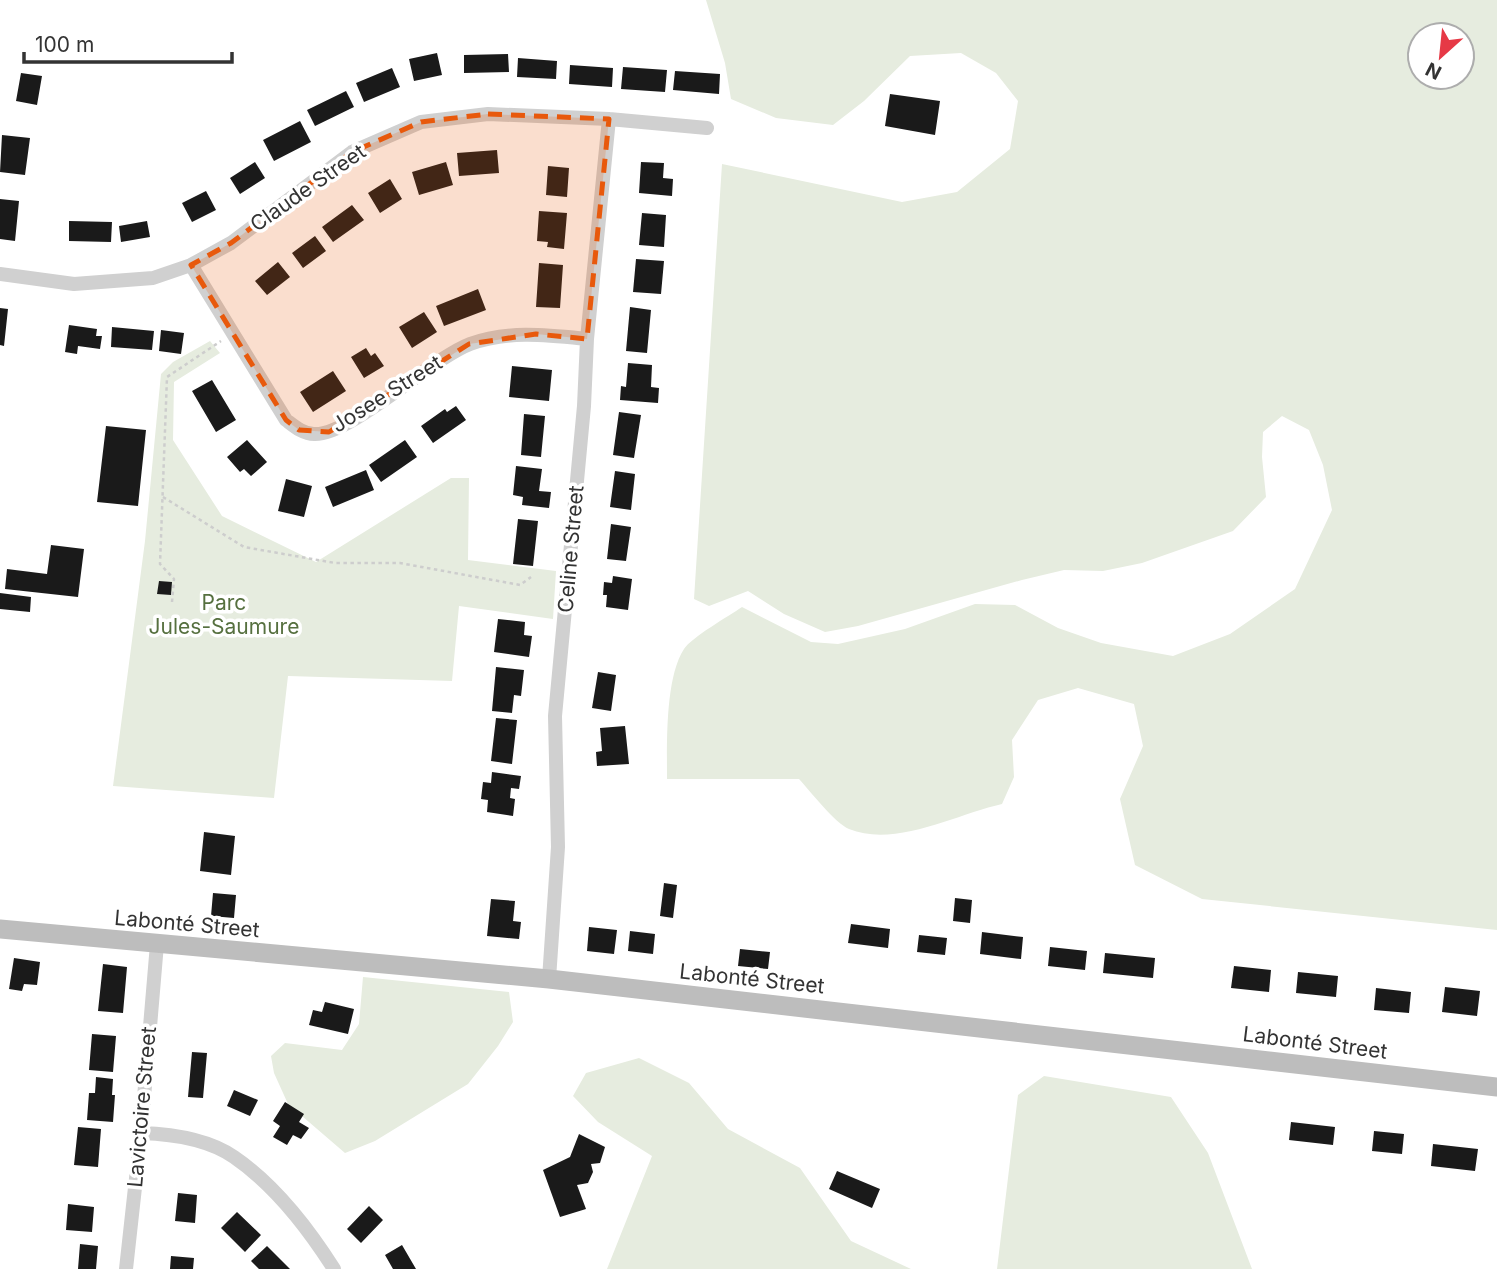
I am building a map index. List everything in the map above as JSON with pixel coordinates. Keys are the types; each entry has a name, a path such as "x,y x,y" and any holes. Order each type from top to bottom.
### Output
{"street":[{"name":"Claude Street","path":"0,274 74,284 153,278 191,265 231,243 352,152 421,122 488,114 609,119 707,128"},
{"name":"Celine Street","path":"549,979 558,847 555,716 609,119"},
{"name":"Josee Street","path":"191,265 286,420 299,430 313,434 329,432 368,410 469,344 511,335 536,334 587,339"},
{"name":"Labonté Street","path":"0,929 549,979 1497,1087"},
{"name":"Lavictoire Street","path":"126,1269 157,944"},
{"path":"141,1133 166,1134 202,1142 233,1156 261,1179 311,1233 334,1269"}],"path":[{"path":"172,602 174,579 160,564 167,377 233,334"},
{"path":"163,497 244,547 335,563 400,563 520,585 531,577"}],"highlighted area":[{"path":"488,114 609,119 587,339 536,334 469,344 329,432 299,430 286,420 191,265 231,243 352,152 421,122"}],"green space":[{"path":"706,0 1497,0 1497,930 1202,899 1135,865 1120,799 1143,746 1134,704 1078,688 1038,700 1012,740 1014,777 1002,804 906,832 867,834 849,829 830,814 799,779 667,779 668,712 678,661 684,649 695,639 742,607 811,642 838,644 905,629 975,604 1015,605 1058,628 1101,643 1173,656 1230,634 1295,589 1332,510 1323,465 1309,430 1282,416 1263,432 1262,457 1266,497 1233,531 1142,563 1103,571 1064,570 858,626 825,632 784,614 748,591 709,606 694,599 722,164 902,202 957,192 1010,149 1018,101 996,73 961,53 910,56 864,101 833,125 776,118 731,99 725,63"},
{"name":"Parc Jules-Saumure","path":"210,341 220,353 174,382 173,440 222,516 316,562 451,478 469,478 468,560 556,571 553,619 459,606 452,681 288,676 274,798 113,786 145,541 161,374 173,362"},
{"path":"363,977 509,992 513,1022 468,1084 375,1141 345,1153 288,1104 274,1073 271,1056 285,1043 342,1050 359,1024"},
{"path":"639,1058 689,1083 728,1129 800,1168 851,1241 911,1269 607,1269 652,1156 598,1122 573,1096 586,1073"},
{"path":"1044,1076 1171,1097 1208,1153 1252,1269 997,1269 1018,1095"}],"building":[{"path":"437,53 442,75 414,81 409,59"},
{"path":"508,54 509,72 464,73 464,55"},
{"path":"518,58 557,61 556,79 517,77"},
{"path":"570,65 613,68 612,87 569,84"},
{"path":"623,67 667,70 665,92 621,89"},
{"path":"392,68 400,87 364,102 356,83"},
{"path":"675,71 720,74 719,94 673,90"},
{"path":"21,73 42,76 37,105 16,101"},
{"path":"346,91 354,107 315,126 307,110"},
{"path":"890,94 940,101 935,135 885,126"},
{"path":"300,121 311,142 274,161 263,140"},
{"path":"2,135 30,138 25,175 0,172"},
{"path":"497,150 499,173 459,176 457,153"},
{"path":"255,162 265,178 240,194 230,178"},
{"path":"446,162 453,185 419,195 412,172"},
{"path":"641,162 664,163 663,178 673,179 672,196 639,193"},
{"path":"548,166 569,168 567,197 546,195"},
{"path":"390,179 402,199 380,213 368,193"},
{"path":"206,191 216,210 192,222 182,203"},
{"path":"0,199 19,201 15,241 0,239"},
{"path":"352,205 364,220 333,242 322,227"},
{"path":"539,211 567,213 564,249 547,247 548,242 537,241"},
{"path":"642,213 666,215 664,247 639,245"},
{"path":"69,221 112,222 111,242 69,241"},
{"path":"147,221 150,237 121,242 119,226"},
{"path":"315,236 326,251 303,268 292,253"},
{"path":"636,259 664,261 661,294 633,292"},
{"path":"278,262 290,277 267,295 255,281"},
{"path":"539,263 563,265 560,308 536,307"},
{"path":"478,289 486,310 444,326 436,306"},
{"path":"630,307 651,310 647,353 626,351"},
{"path":"0,308 8,309 4,346 0,345"},
{"path":"424,312 437,332 412,348 399,327"},
{"path":"69,325 97,329 96,336 102,336 100,349 78,346 77,354 65,352"},
{"path":"112,327 154,331 152,350 111,347"},
{"path":"161,330 184,333 181,354 159,351"},
{"path":"366,348 371,356 375,353 384,366 364,378 351,357"},
{"path":"628,363 652,365 651,387 659,388 658,403 620,400 621,386 626,387"},
{"path":"512,366 552,370 549,401 509,397"},
{"path":"333,371 346,391 313,412 300,392"},
{"path":"212,380 236,420 216,432 192,391"},
{"path":"456,406 466,420 433,443 421,426 445,409 447,412"},
{"path":"619,412 641,415 634,458 613,455"},
{"path":"524,414 545,416 541,457 521,455"},
{"path":"106,426 146,430 138,506 97,502"},
{"path":"247,440 267,462 251,476 244,469 240,472 227,457"},
{"path":"405,440 417,457 381,482 369,465"},
{"path":"516,466 542,469 539,491 551,492 549,508 522,505 523,497 513,495"},
{"path":"366,470 374,490 333,507 325,487"},
{"path":"615,471 635,474 631,510 610,507"},
{"path":"286,479 312,486 304,517 278,511"},
{"path":"518,519 538,521 533,566 513,564"},
{"path":"611,524 631,527 626,561 607,559"},
{"path":"51,545 84,549 78,597 5,589 7,569 47,574"},
{"path":"613,576 632,579 628,610 606,607 604,582 612,583"},
{"path":"159,581 172,582 171,595 157,594"},
{"path":"0,593 31,597 30,612 0,609"},
{"path":"498,619 525,622 524,635 532,636 529,657 494,652"},
{"path":"496,667 524,670 521,696 514,695 512,713 492,711"},
{"path":"598,672 616,675 611,711 592,708"},
{"path":"496,718 517,720 512,764 491,761"},
{"path":"625,726 629,764 597,766 596,752 602,751 600,728"},
{"path":"492,772 521,776 519,789 511,788 510,798 515,799 513,816 487,812 488,800 481,799 483,782 491,783"},
{"path":"204,832 235,836 231,875 200,871"},
{"path":"664,883 677,885 673,918 660,916"},
{"path":"213,893 236,895 234,918 211,916"},
{"path":"955,898 972,900 970,923 953,921"},
{"path":"491,899 515,901 513,921 521,922 519,939 487,936"},
{"path":"851,924 890,929 888,948 848,943"},
{"path":"589,927 617,930 614,954 587,951"},
{"path":"630,931 655,934 653,954 628,951"},
{"path":"982,932 1023,937 1021,959 980,954"},
{"path":"919,935 947,938 945,955 917,952"},
{"path":"1050,947 1087,951 1085,970 1048,966"},
{"path":"740,949 770,952 768,969 738,966"},
{"path":"1105,953 1155,958 1153,978 1103,973"},
{"path":"14,958 40,962 37,985 24,984 22,991 9,989"},
{"path":"103,964 127,967 123,1013 98,1011"},
{"path":"1234,966 1271,970 1269,992 1231,988"},
{"path":"1298,972 1338,976 1336,997 1296,993"},
{"path":"1445,987 1480,991 1477,1016 1442,1012"},
{"path":"1376,988 1411,992 1409,1013 1374,1010"},
{"path":"325,1002 354,1009 348,1034 309,1025 313,1010 322,1012"},
{"path":"92,1034 116,1036 113,1072 89,1070"},
{"path":"192,1052 207,1053 203,1098 188,1097"},
{"path":"96,1077 113,1079 113,1122 87,1120 89,1093 95,1093"},
{"path":"234,1090 258,1100 250,1116 227,1106"},
{"path":"285,1102 304,1114 299,1122 309,1128 301,1139 293,1135 287,1145 273,1137 280,1126 273,1121"},
{"path":"1291,1122 1335,1127 1333,1145 1289,1140"},
{"path":"78,1127 101,1129 98,1167 74,1165"},
{"path":"1374,1131 1404,1134 1402,1154 1372,1151"},
{"path":"579,1134 605,1147 600,1163 591,1164 593,1172 588,1183 577,1185 586,1209 560,1217 543,1170 570,1157"},
{"path":"1433,1144 1478,1149 1475,1171 1431,1166"},
{"path":"837,1171 880,1189 872,1208 829,1189"},
{"path":"178,1193 197,1195 195,1223 175,1221"},
{"path":"68,1204 94,1207 92,1232 66,1230"},
{"path":"369,1206 383,1220 361,1243 347,1229"},
{"path":"237,1212 261,1235 245,1252 221,1228"},
{"path":"80,1244 98,1246 96,1269 78,1269"},
{"path":"402,1245 416,1269 393,1269 385,1255"},
{"path":"267,1246 290,1269 259,1269 251,1261"},
{"path":"171,1256 194,1258 193,1269 170,1269"}]}
